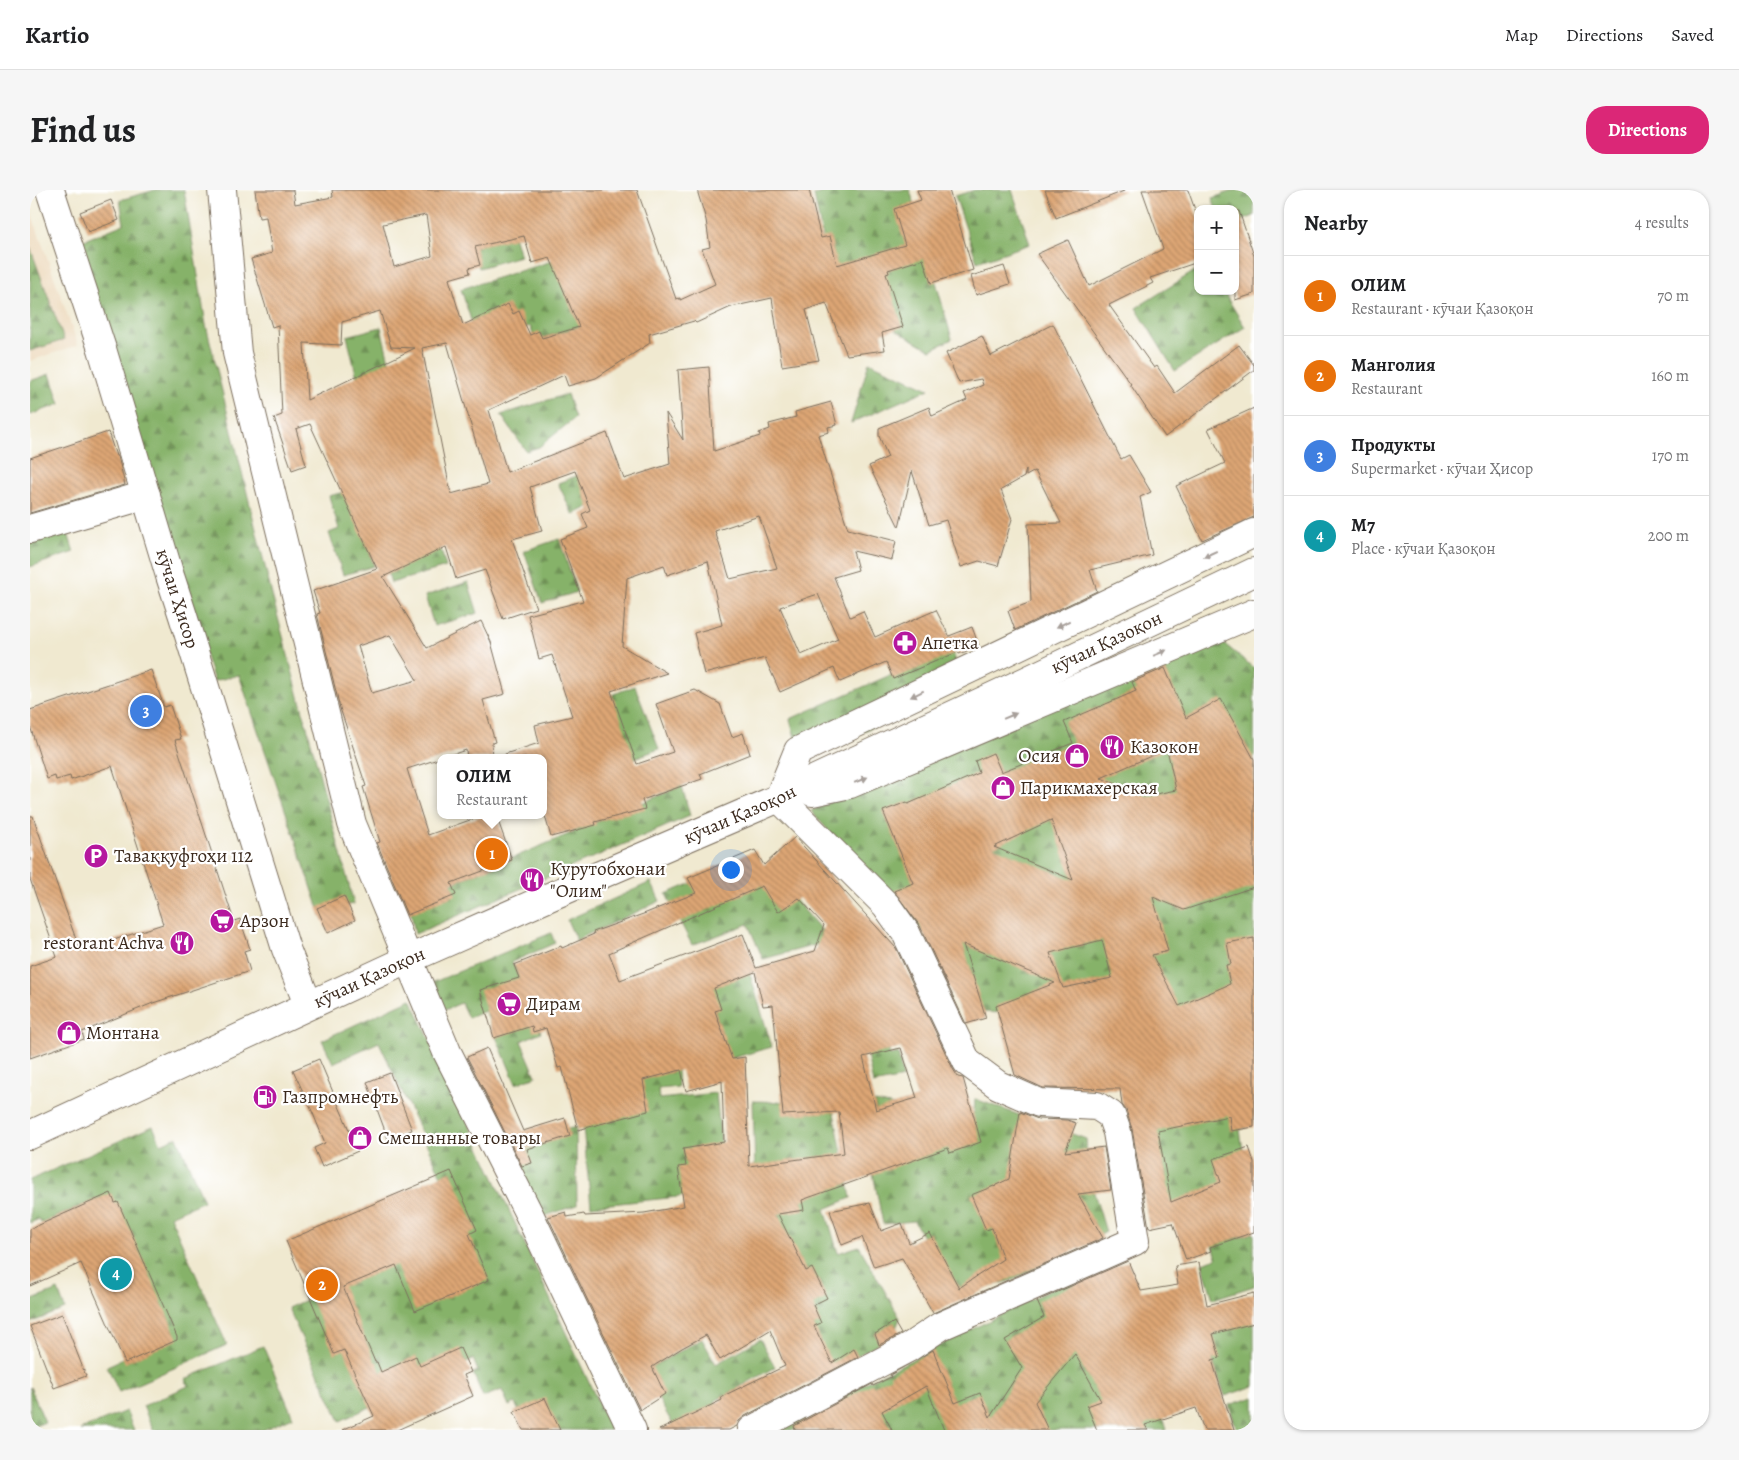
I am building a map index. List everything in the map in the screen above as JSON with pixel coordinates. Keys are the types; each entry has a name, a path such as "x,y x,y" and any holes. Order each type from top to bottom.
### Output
{"street":[{"name":"кӯчаи Ҳисор","path":"50,190 102,349 170,576 286,948 308,1004"},
{"path":"222,190 237,353 352,824 394,929 409,959 447,1052 528,1214 632,1430"},
{"path":"30,530 146,495"},
{"path":"779,798 798,751 1254,533"},
{"name":"кӯчаи Қазоқон","path":"30,1135 308,1004 779,798 809,782 1254,572"},
{"path":"779,798 850,784 1254,613"},
{"path":"752,1430 908,1348 941,1326 1135,1241 1117,1132 1111,1115 1097,1106 1039,1103 998,1085 968,1062 906,933 886,905 779,798"}],"shaded area":[{"path":"30,209 78,345 30,361"}],"green space":[{"path":"155,190 184,190 206,325 272,595 354,904 319,909 239,675 214,681 72,245 124,224 120,200"},
{"path":"501,190 520,256 479,268 469,232"},
{"path":"832,190 910,190 952,339 931,350 891,327 829,269 814,195"},
{"path":"975,190 1012,190 1030,244 977,262 955,196"},
{"path":"1236,190 1254,190 1254,216 1239,222 1239,205 1215,205 1212,198"},
{"path":"614,242 634,309 535,340 530,326 478,342 461,289"},
{"path":"30,247 64,340 30,351"},
{"path":"1194,272 1194,295 1225,295 1245,327 1175,371 1136,308"},
{"path":"381,327 392,374 358,382 347,336"},
{"path":"869,362 929,389 851,423"},
{"path":"50,374 60,404 30,415 30,381"},
{"path":"567,394 575,418 539,447 526,451 501,415"},
{"path":"595,469 609,496 573,515 558,483"},
{"path":"344,492 359,521 374,566 343,575 329,533 339,529 329,496"},
{"path":"64,521 74,552 30,567 30,532"},
{"path":"559,539 577,592 542,603 524,551"},
{"path":"441,550 446,567 391,583 386,566"},
{"path":"468,582 478,613 434,626 425,596"},
{"path":"1206,629 1254,668 1254,1125 1240,1130 1248,1185 1162,1217 1142,1090 1004,1013 961,1011 936,944 893,903 811,811 1067,689"},
{"path":"952,648 963,687 801,759 790,719"},
{"path":"635,686 659,749 627,761 603,698"},
{"path":"682,786 690,816 415,934 409,902"},
{"path":"758,877 785,888 831,941 763,959 748,924 692,945 666,894 700,880"},
{"path":"651,882 660,901 576,940 567,920"},
{"path":"551,933 555,943 512,962 541,1032 521,1041 536,1076 516,1084 485,1011 468,1018 461,1003 433,1015 422,987"},
{"path":"749,971 772,1047 729,1059 707,984"},
{"path":"411,999 611,1430 527,1430 515,1403 509,1406 502,1390 483,1397 473,1373 478,1371 473,1359 340,1421 288,1308 465,1227 379,1042 333,1063 322,1040"},
{"path":"887,1045 890,1055 898,1053 903,1078 873,1084 866,1049"},
{"path":"676,1058 678,1087 658,1089 659,1099 716,1093 726,1192 591,1206 577,1069"},
{"path":"975,1099 1086,1139 1088,1173 1106,1232 1013,1280 956,1296 914,1221 883,1224 873,1173 875,1102 929,1113 938,1123 974,1113"},
{"path":"753,1101 832,1103 851,1198 825,1209 838,1253 859,1246 900,1318 894,1334 820,1378 776,1202 755,1172"},
{"path":"153,1126 161,1144 177,1137 204,1201 170,1216 227,1345 119,1392 107,1366 165,1340 102,1197 41,1223 39,1219 30,1223 30,1180"},
{"path":"576,1127 577,1205 533,1220 504,1158 544,1135"},
{"path":"1254,1233 1254,1286 1213,1299 1202,1263 1217,1258 1213,1245"},
{"path":"1066,1282 1109,1291 1156,1395 1167,1430 772,1430"},
{"path":"58,1290 65,1309 30,1323 30,1301"},
{"path":"1254,1321 1254,1386 1225,1396 1205,1338"},
{"path":"702,1339 716,1364 760,1339 775,1367 715,1401 724,1418 702,1430 676,1430 643,1372"},
{"path":"263,1346 293,1417 263,1430 153,1430 143,1406 188,1386 185,1379"},
{"path":"30,1387 45,1422 30,1428"},
{"path":"1254,1397 1254,1430 1237,1430 1229,1405"},
{"path":"126,1411 134,1430 80,1430"}],"building":[{"path":"255,190 293,190 295,204 333,197 332,190 637,190 676,299 680,298 680,300 715,284 702,249 710,247 706,220 697,190 809,190 821,238 830,236 837,265 905,245 894,209 921,200 917,190 949,190 973,270 931,283 923,259 888,270 889,273 886,274 903,327 882,333 885,350 847,355 826,303 806,310 819,360 782,366 772,298 731,307 696,323 694,321 649,334 650,343 596,378 568,386 564,375 489,410 507,472 607,433 624,479 670,464 666,413 683,440 678,370 709,367 714,451 760,436 759,433 770,429 769,424 796,417 795,412 831,402 837,425 828,427 829,432 818,435 848,529 896,541 892,560 853,551 858,570 834,577 850,617 863,611 875,637 936,610 949,636 972,627 979,646 959,654 958,652 893,679 886,662 840,682 834,668 780,692 765,658 704,674 694,633 722,625 708,561 667,575 664,565 627,578 622,646 667,673 611,691 637,764 673,752 656,704 695,690 720,704 732,737 743,733 750,754 700,774 702,779 642,800 645,809 595,822 596,825 551,837 546,819 547,754 505,754 539,743 535,725 572,716 552,655 539,659 528,615 583,601 560,539 588,528 582,514 590,510 575,471 530,487 542,531 512,539 536,608 503,619 485,570 456,579 446,547 383,577 427,648 481,621 491,642 505,694 483,700 495,742 492,743 493,754 466,754 466,750 454,754 437,754 437,759 407,769 428,835 473,819 497,819 512,860 451,883 456,895 407,915 377,843 380,842 363,787 366,786 340,708 317,614 320,613 313,591 377,569 310,424 296,429 306,465 292,470 274,418 282,415 278,325 272,327 251,259 272,253 266,217 259,218","holes":["426,215 432,256 394,267 383,224","524,236 532,263 550,258 579,327 542,338 539,331 530,335 519,311 513,314 508,304 463,325 449,279 470,273 469,268 480,265 475,247","380,311 391,347 415,348 307,400 304,343 341,345 342,322","447,343 488,484 451,494 422,348","759,516 777,568 730,579 715,531","818,594 838,639 801,655 780,607","390,635 417,680 372,693 358,646"]},
{"path":"1045,190 1124,190 1124,191 1056,218"},
{"path":"1142,190 1188,190 1194,207 1194,263 1150,278 1153,283 1109,305 1154,368 1157,366 1175,393 1239,345 1254,365 1254,370 1165,437 1131,384 1037,254 1068,240 1089,286 1163,249"},
{"path":"111,200 119,220 88,232 80,212"},
{"path":"1239,211 1254,256 1254,294 1235,300 1235,295 1239,295"},
{"path":"1004,266 1010,284 976,295 971,276"},
{"path":"1053,324 1121,459 1129,455 1151,492 1140,497 1152,555 1090,570 1097,591 1015,630 1008,611 1031,602 1028,524 1061,523 1035,471 1026,476 1026,469 1024,477 1001,490 1012,519 998,566 979,561 961,567 946,520 929,525 912,471 899,527 869,466 888,457 879,436 879,428 929,407 932,416 967,400 964,393 983,385 981,379 959,383 946,353 982,336 991,356"},
{"path":"1254,408 1254,517 1202,540 1176,486 1225,463 1208,429"},
{"path":"108,432 116,456 118,456 125,485 30,513 30,458"},
{"path":"1165,668 1186,718 1221,699 1254,759 1254,887 1184,910 1153,897 1168,951 1152,955 1179,1006 1230,984 1226,965 1231,964 1227,943 1254,938 1254,1127 1231,1131 1229,1116 1158,1131 1171,1202 1221,1182 1213,1159 1249,1147 1254,1162 1254,1232 1210,1247 1211,1251 1186,1260 1173,1223 1149,1228 1132,1129 1126,1110 1122,1105 1120,1089 1043,1088 1015,1075 996,1006 1055,983 963,944 986,1018 966,1024 920,926 894,891 913,883 883,811 907,802 908,804 979,773 975,761 993,753 1001,772 1073,743 1064,722 1136,691 1132,682","holes":["1167,749 1176,790 1146,796 1101,778","1051,820 1073,880 994,847","1102,940 1112,978 1063,988 1050,953"]},
{"path":"151,670 164,707 170,705 181,739 175,740 234,921 240,919 250,949 244,951 250,971 153,1003 82,1032 84,1039 30,1058 30,966 57,957 30,879 30,816 33,816 80,951 163,924 112,766 71,780 70,776 56,780 55,776 47,779 30,726 30,710"},
{"path":"795,837 896,948 953,1069 958,1077 963,1078 981,1142 950,1153 948,1148 802,1200 804,1210 778,1214 806,1271 812,1268 827,1298 813,1305 821,1323 814,1326 832,1363 854,1349 858,1357 745,1416 739,1421 737,1426 729,1430 659,1430 722,1400 721,1397 785,1366 770,1330 720,1360 706,1335 682,1348 652,1367 665,1394 640,1410 548,1217 566,1212 567,1217 584,1214 585,1216 644,1213 684,1206 678,1167 686,1166 683,1149 724,1142 722,1081 686,1091 681,1070 643,1080 648,1111 578,1130 562,1067 558,1068 546,1028 533,1032 532,1026 494,1038 480,990 519,978 514,965 561,946 562,948 594,934 593,932 696,893 688,878 755,850 764,865","holes":["762,886 778,912 799,898 824,925 815,951 756,968 743,934 620,980 609,953","755,972 763,1006 773,1005 783,1115 839,1112 844,1153 749,1166 745,1057 732,1059 715,1011 721,1009 714,988","901,1048 917,1098 876,1110 863,1057"]},
{"path":"344,896 355,920 328,933 317,908"},
{"path":"487,1048 523,1131 565,1118 570,1136 527,1149 532,1163 522,1166 467,1057"},
{"path":"319,1059 358,1151 322,1167 314,1148 325,1143 293,1070"},
{"path":"390,1073 412,1130 388,1139 367,1082"},
{"path":"1020,1112 1038,1119 1067,1120 1076,1123 1065,1152 1104,1147 1111,1190 1078,1194 1103,1238 933,1313 902,1258 874,1267 862,1237 842,1245 830,1211 870,1203 881,1231 902,1223 909,1243 930,1233 959,1288 1003,1259 992,1228 986,1230 971,1195 995,1187 1009,1179"},
{"path":"451,1171 477,1230 469,1234 489,1280 415,1311 396,1265 343,1287 381,1372 416,1356 420,1366 460,1348 471,1372 464,1375 473,1396 397,1430 342,1430 374,1416 344,1350 334,1354 286,1241"},
{"path":"111,1193 115,1203 118,1202 177,1337 177,1340 125,1363 81,1263 30,1286 30,1229"},
{"path":"1128,1261 1141,1291 1178,1285 1175,1266 1199,1262 1207,1305 1254,1293 1254,1323 1213,1334 1220,1358 1212,1360 1234,1430 1204,1430 1196,1408 1145,1425 1148,1430 1097,1430 1087,1406 1101,1401 1075,1354 1035,1402 1048,1430 944,1430 926,1386 882,1411 892,1430 795,1430 794,1426 872,1384 873,1386 891,1377 890,1375 933,1350 955,1403 980,1393 990,1417 1022,1368 1005,1340 1044,1317 1037,1301"},
{"path":"62,1314 86,1376 54,1388 30,1326"},
{"path":"894,1322 901,1334 879,1345 875,1334"},
{"path":"545,1398 560,1430 523,1430 514,1412"}],"place":[{"name":"Апетка","path":"905,643"},
{"name":"Продукты","path":"146,711"},
{"name":"Казокон","path":"1112,747"},
{"name":"Осия","path":"1077,756"},
{"name":"Парикмахерская","path":"1003,788"},
{"name":"ОЛИМ","path":"492,854"},
{"name":"Таваққуфгоҳи 112","path":"96,856"},
{"name":"Курутобхонаи \"Олим\"","path":"532,880"},
{"name":"Арзон","path":"222,921"},
{"name":"restorant Achva","path":"182,943"},
{"name":"Дирам","path":"509,1004"},
{"name":"Монтана","path":"69,1033"},
{"name":"Газпромнефть","path":"265,1097"},
{"name":"Смешанные товары","path":"360,1138"},
{"name":"М7","path":"116,1274"},
{"name":"Манголия","path":"322,1285"}]}
